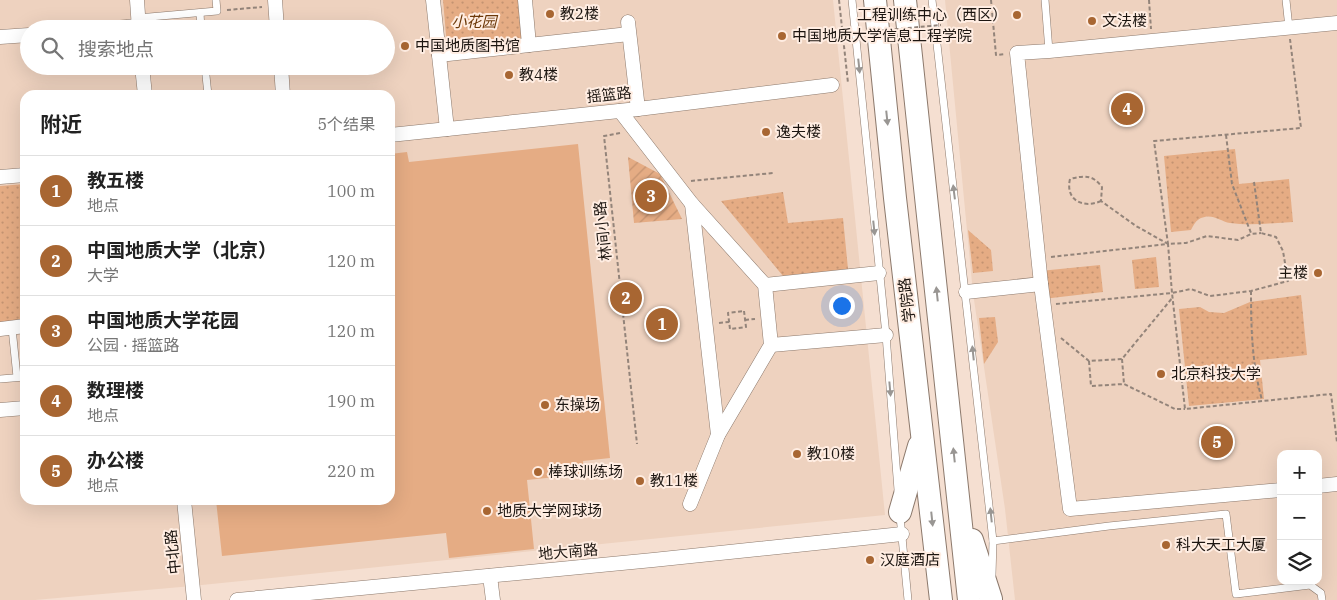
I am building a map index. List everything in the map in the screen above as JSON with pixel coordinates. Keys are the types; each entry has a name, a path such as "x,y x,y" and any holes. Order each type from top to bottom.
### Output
{"main road":[{"name":"学院路","path":"875,0 892,169 941,600"},
{"name":"学院路","path":"905,0 968,600"},
{"path":"901,523 922,435"},
{"path":"959,504 991,599"}],"street":[{"path":"137,0 139,20"},
{"path":"433,0 447,129"},
{"path":"525,0 530,45"},
{"path":"275,3 277,20"},
{"path":"1277,490 1070,509 1041,284 1017,53 1049,52 1337,23"},
{"path":"439,55 530,45 628,28 638,108"},
{"path":"0,37 20,36"},
{"path":"143,75 144,90"},
{"path":"282,75 283,90"},
{"name":"摇篮路","path":"395,134 620,111 832,85"},
{"path":"620,111 692,204 765,285 771,345 718,435 690,504"},
{"path":"0,178 20,176"},
{"path":"692,204 718,435"},
{"path":"765,285 879,273"},
{"path":"966,292 1041,284"},
{"path":"771,345 886,335"},
{"path":"0,410 20,408"},
{"path":"1322,486 1337,484"},
{"name":"中北路","path":"184,505 194,600"},
{"name":"地大南路","path":"237,600 490,576 901,523"},
{"path":"490,576 493,600"}],"lane":[{"path":"161,20 217,11 216,0"},
{"name":"学院路","path":"852,0 886,335 908,600"},
{"path":"932,0 994,541 991,599"},
{"path":"1044,0 1049,52"},
{"path":"1286,0 1289,28"},
{"path":"200,13 200,20"},
{"path":"206,75 207,90"},
{"path":"12,328 20,372"},
{"path":"0,379 20,377"},
{"path":"994,541 1109,526 1226,514 1236,594 1310,586 1321,593 1322,600"}],"path":[{"path":"839,0 848,83"},
{"path":"991,0 996,55 1017,53"},
{"path":"1149,0 1152,41"},
{"path":"217,11 275,3"},
{"path":"842,34 941,25"},
{"path":"1185,409 1168,244 1154,141 1301,128 1289,28"},
{"name":"林间小路","path":"635,130 604,136 637,444"},
{"path":"1226,135 1232,184 1251,234"},
{"path":"676,182 773,173"},
{"path":"1090,177 1097,180 1102,187 1101,201 1098,203 1077,202 1070,197 1068,187 1070,179 1090,177"},
{"path":"1254,182 1261,233"},
{"path":"1101,201 1136,226 1168,244"},
{"path":"1039,258 1186,243 1207,236 1238,240 1251,234 1261,233 1276,237 1283,251 1288,281 1251,291 1210,296 1191,289 1044,305"},
{"path":"1251,291 1251,333 1256,377 1262,401"},
{"path":"1124,384 1122,359 1173,297"},
{"path":"744,312 746,327 730,329 729,322 728,313 744,312"},
{"path":"1046,321 1064,340 1089,361 1122,359"},
{"path":"1089,361 1091,386 1124,384 1175,409 1337,393"},
{"path":"1331,394 1337,442"}],"shaded area":[{"path":"0,0 833,0 885,515 192,586 35,600 0,600"},
{"name":"北京科技大学","path":"945,0 1337,0 1337,600 1015,600 1005,509 973,293"}],"green space":[{"name":"小花园","path":"443,0 518,0 522,40 447,47"},
{"path":"578,144 610,458 583,461 584,474 527,480 534,549 449,558 446,533 222,556 217,505 395,505 395,153 407,152 409,162"},
{"path":"1235,149 1239,184 1289,179 1293,222 1238,224 1209,216 1198,220 1191,230 1171,232 1164,156"},
{"path":"628,157 660,174 682,219 634,223"},
{"path":"20,184 20,321 0,323 0,186"},
{"path":"783,192 788,223 843,218 848,269 783,276 721,201"},
{"path":"968,230 991,250 993,271 973,273"},
{"path":"1156,257 1159,287 1135,289 1132,260"},
{"path":"1100,265 1103,292 1043,299 1040,271"},
{"path":"1301,295 1307,355 1260,360 1264,399 1189,406 1179,309 1200,307 1209,312 1224,313 1250,302"},
{"path":"995,317 998,342 984,364 979,318"}],"place":[{"name":"教2楼","path":"550,14"},
{"name":"工程训练中心（西区）","path":"1017,15"},
{"name":"文法楼","path":"1092,21"},
{"name":"中国地质大学信息工程学院","path":"782,36"},
{"name":"中国地质图书馆","path":"405,46"},
{"name":"教4楼","path":"509,75"},
{"name":"数理楼","path":"1127,109"},
{"name":"逸夫楼","path":"766,132"},
{"name":"中国地质大学花园","path":"651,196"},
{"name":"主楼","path":"1318,273"},
{"name":"中国地质大学（北京）","path":"626,298"},
{"name":"教五楼","path":"662,324"},
{"name":"北京科技大学","path":"1161,374"},
{"name":"东操场","path":"545,405"},
{"name":"办公楼","path":"1217,442"},
{"name":"教10楼","path":"797,454"},
{"name":"棒球训练场","path":"538,472"},
{"name":"教11楼","path":"640,481"},
{"name":"地质大学网球场","path":"487,511"},
{"name":"科大天工大厦","path":"1166,545"},
{"name":"汉庭酒店","path":"870,560"}]}
